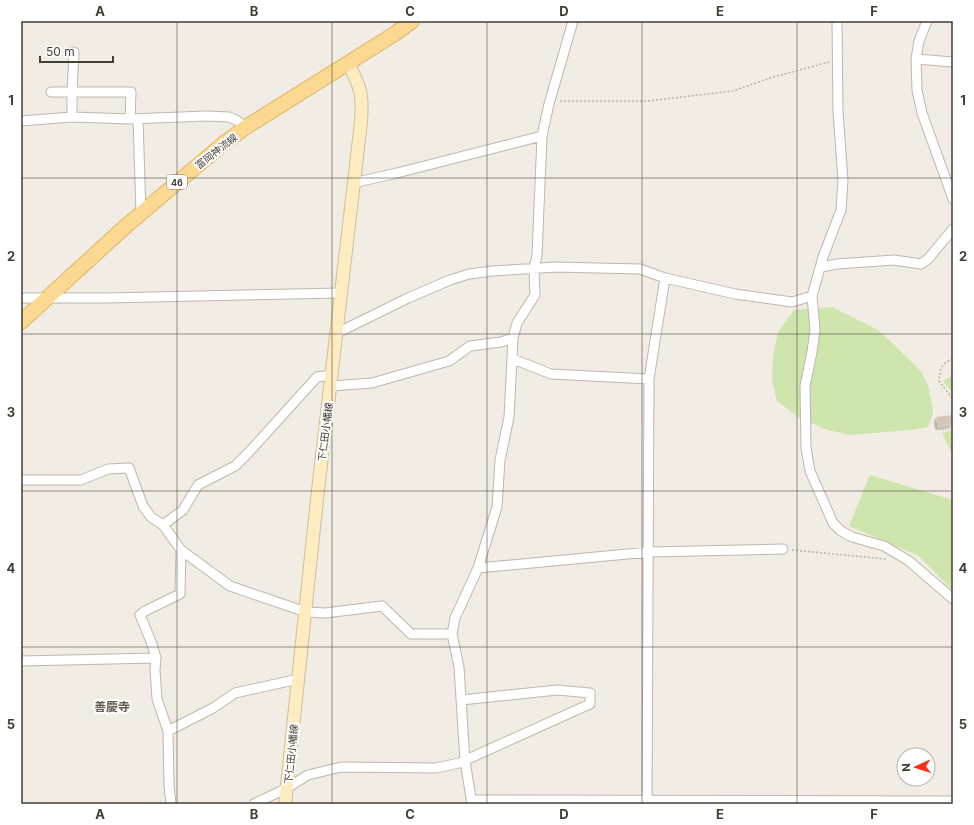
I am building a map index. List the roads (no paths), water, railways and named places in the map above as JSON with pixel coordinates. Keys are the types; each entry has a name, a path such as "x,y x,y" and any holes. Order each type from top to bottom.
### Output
{"main road":[{"name":"富岡神流線","path":"21,322 141,214 223,144 246,127 396,33 412,21"},
{"name":"下仁田小幡線","path":"285,804 362,104 360,86 348,63"}],"street":[{"path":"573,21 550,101 542,136 537,255 534,268 535,295 517,323 513,338 509,417 500,460 497,507 478,568 455,618 452,634 458,667 465,761 472,802 953,801"},
{"path":"837,21 838,112 843,180 841,210 812,296 814,330 812,352 805,386 806,448 810,471 833,523 841,531 852,537 884,546 909,561 953,599"},
{"path":"927,21 919,41 916,59 917,90 922,113 953,199"},
{"path":"72,117 74,52"},
{"path":"916,59 953,62"},
{"path":"51,92 131,92 141,214"},
{"path":"21,121 72,117 134,119 206,116 229,117 246,127"},
{"path":"353,183 542,136"},
{"path":"821,267 837,264 894,260 921,264 928,259 953,229"},
{"path":"337,333 408,298 457,278 475,273 534,268 556,267 640,269 665,278 735,294 792,302 812,296"},
{"path":"647,802 649,379 665,278"},
{"path":"21,298 106,298 341,293"},
{"path":"163,525 184,510 198,485 235,466 316,377 332,380 372,383 449,361 470,346 501,342 513,338"},
{"path":"513,359 551,374 649,379"},
{"path":"21,480 81,480 108,469 129,468 143,506 150,517 163,525 181,550 230,586 306,612 325,613 382,606 411,634 452,634"},
{"path":"171,804 169,786 168,731 156,699 156,658 140,615 145,611 180,594 181,550"},
{"path":"478,568 649,552 783,550"},
{"path":"21,661 156,658"},
{"path":"168,731 213,708 235,693 298,679"},
{"path":"254,804 308,776 341,767 436,768 465,761 590,704 590,693 557,690 461,700"}],"district":[{"name":"善慶寺","path":"112,706"}]}
